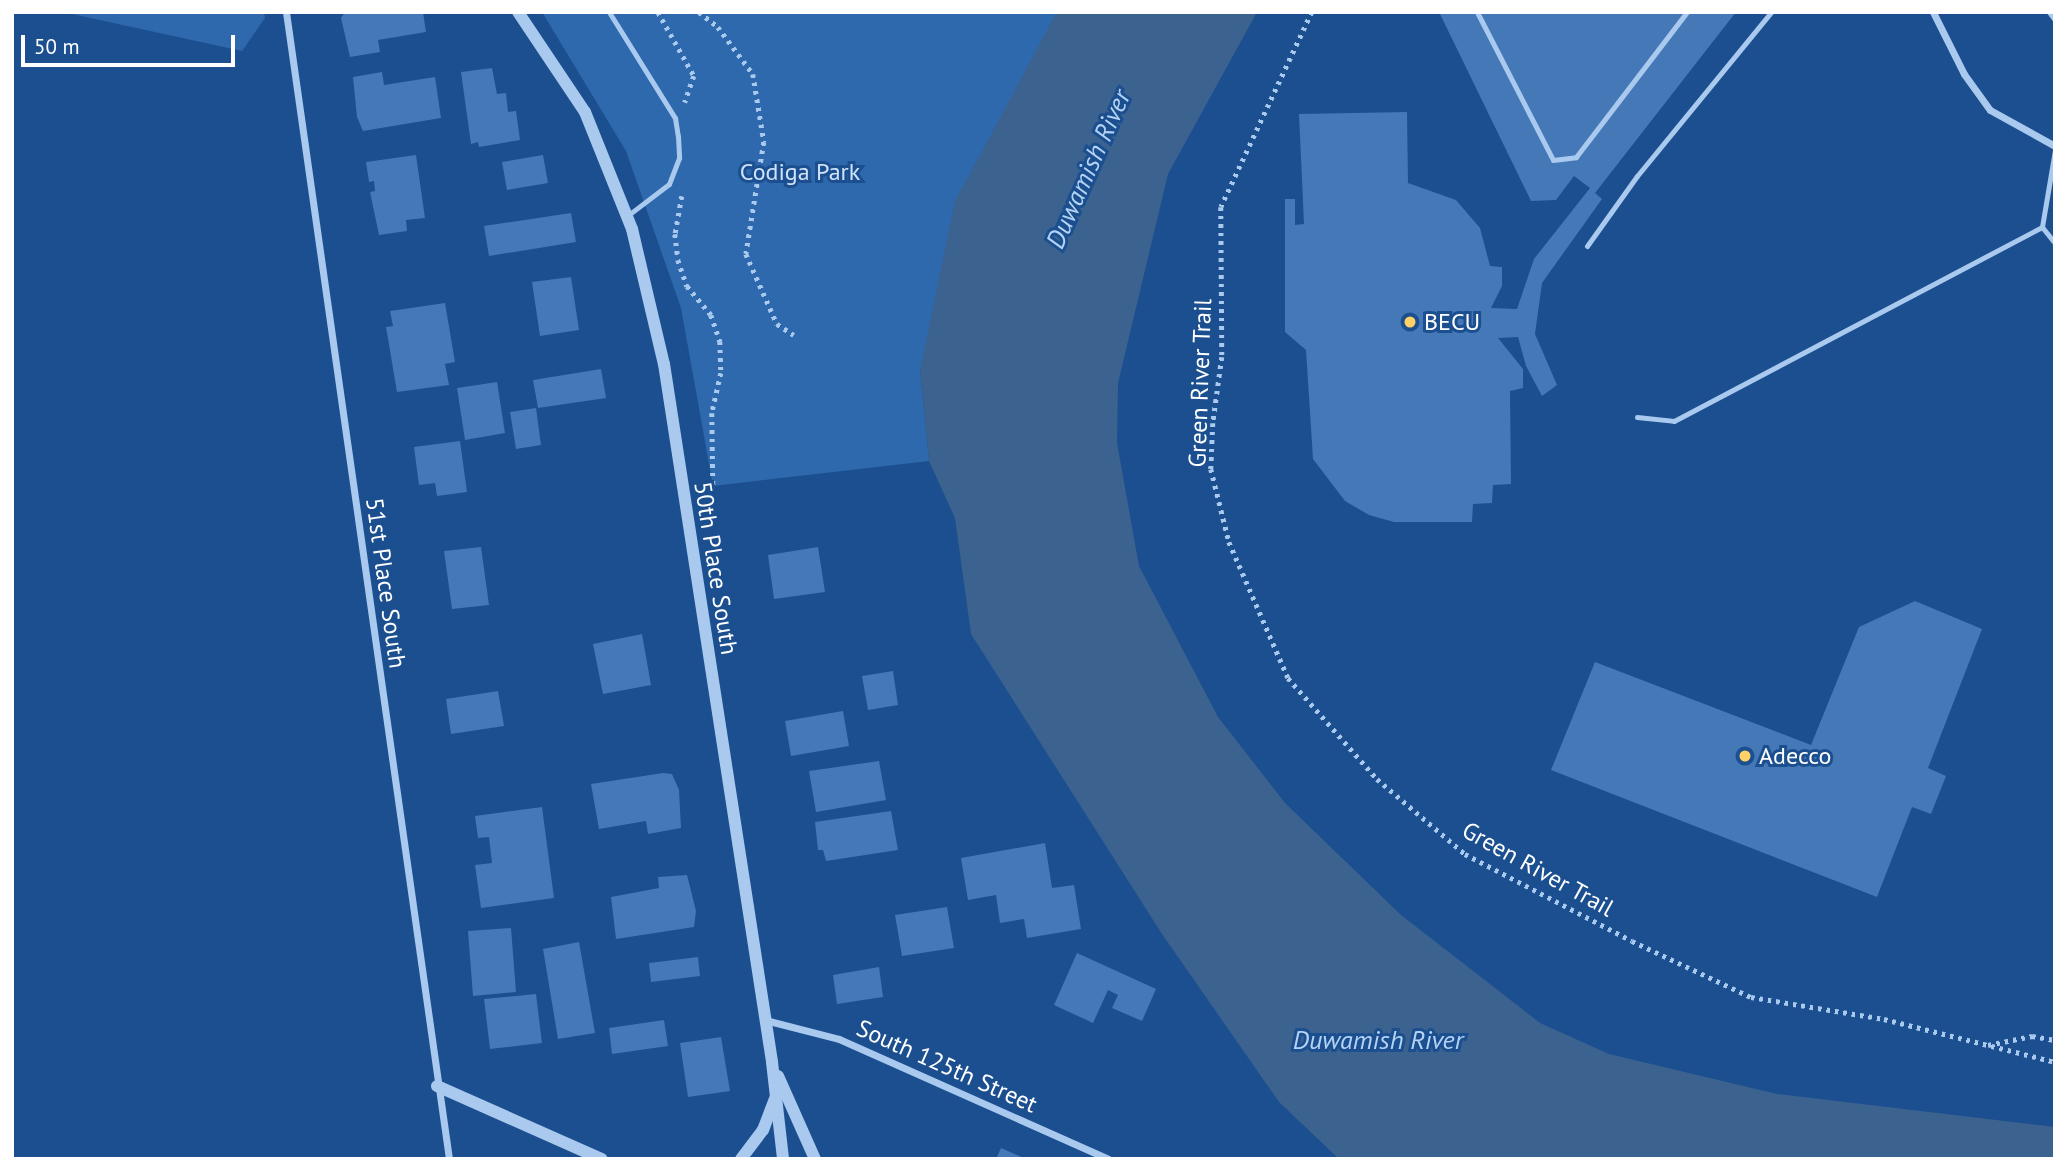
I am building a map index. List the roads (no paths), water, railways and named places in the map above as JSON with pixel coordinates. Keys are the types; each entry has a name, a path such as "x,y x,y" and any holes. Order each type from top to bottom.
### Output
{"street":[{"name":"51st Place South","path":"286,12 449,1159"},
{"name":"50th Place South","path":"518,12 585,112 627,216 664,364 777,1095 783,1159"},
{"path":"1933,12 1965,74 1990,110 2055,148"},
{"name":"South 125th Street","path":"765,1020 839,1039 1109,1159"},
{"path":"772,1062 815,1159"},
{"path":"437,1086 601,1159"},
{"path":"741,1159 764,1130 777,1095"}],"lane":[{"path":"609,12 675,118 678,136 679,158 669,184 627,216"},
{"path":"1477,12 1553,160 1577,158 1687,12"},
{"path":"1587,246 1637,176 1770,12"},
{"path":"2049,12 2055,20"},
{"path":"2055,148 2042,227 2055,243"},
{"path":"1637,417 1674,421 2042,227"}],"water":[{"name":"Duwamish River","path":"1057,12 1257,12 1168,174 1118,383 1117,443 1139,566 1218,717 1285,803 1401,915 1540,1023 1609,1054 1777,1094 2055,1127 2055,1159 1339,1159 1279,1102 1162,934 971,634 955,518 929,461 920,370 955,201"}],"place":[{"name":"BECU","path":"1410,322"},
{"name":"Adecco","path":"1745,756"}],"park label":[{"name":"Codiga Park","path":"800,172"}]}
